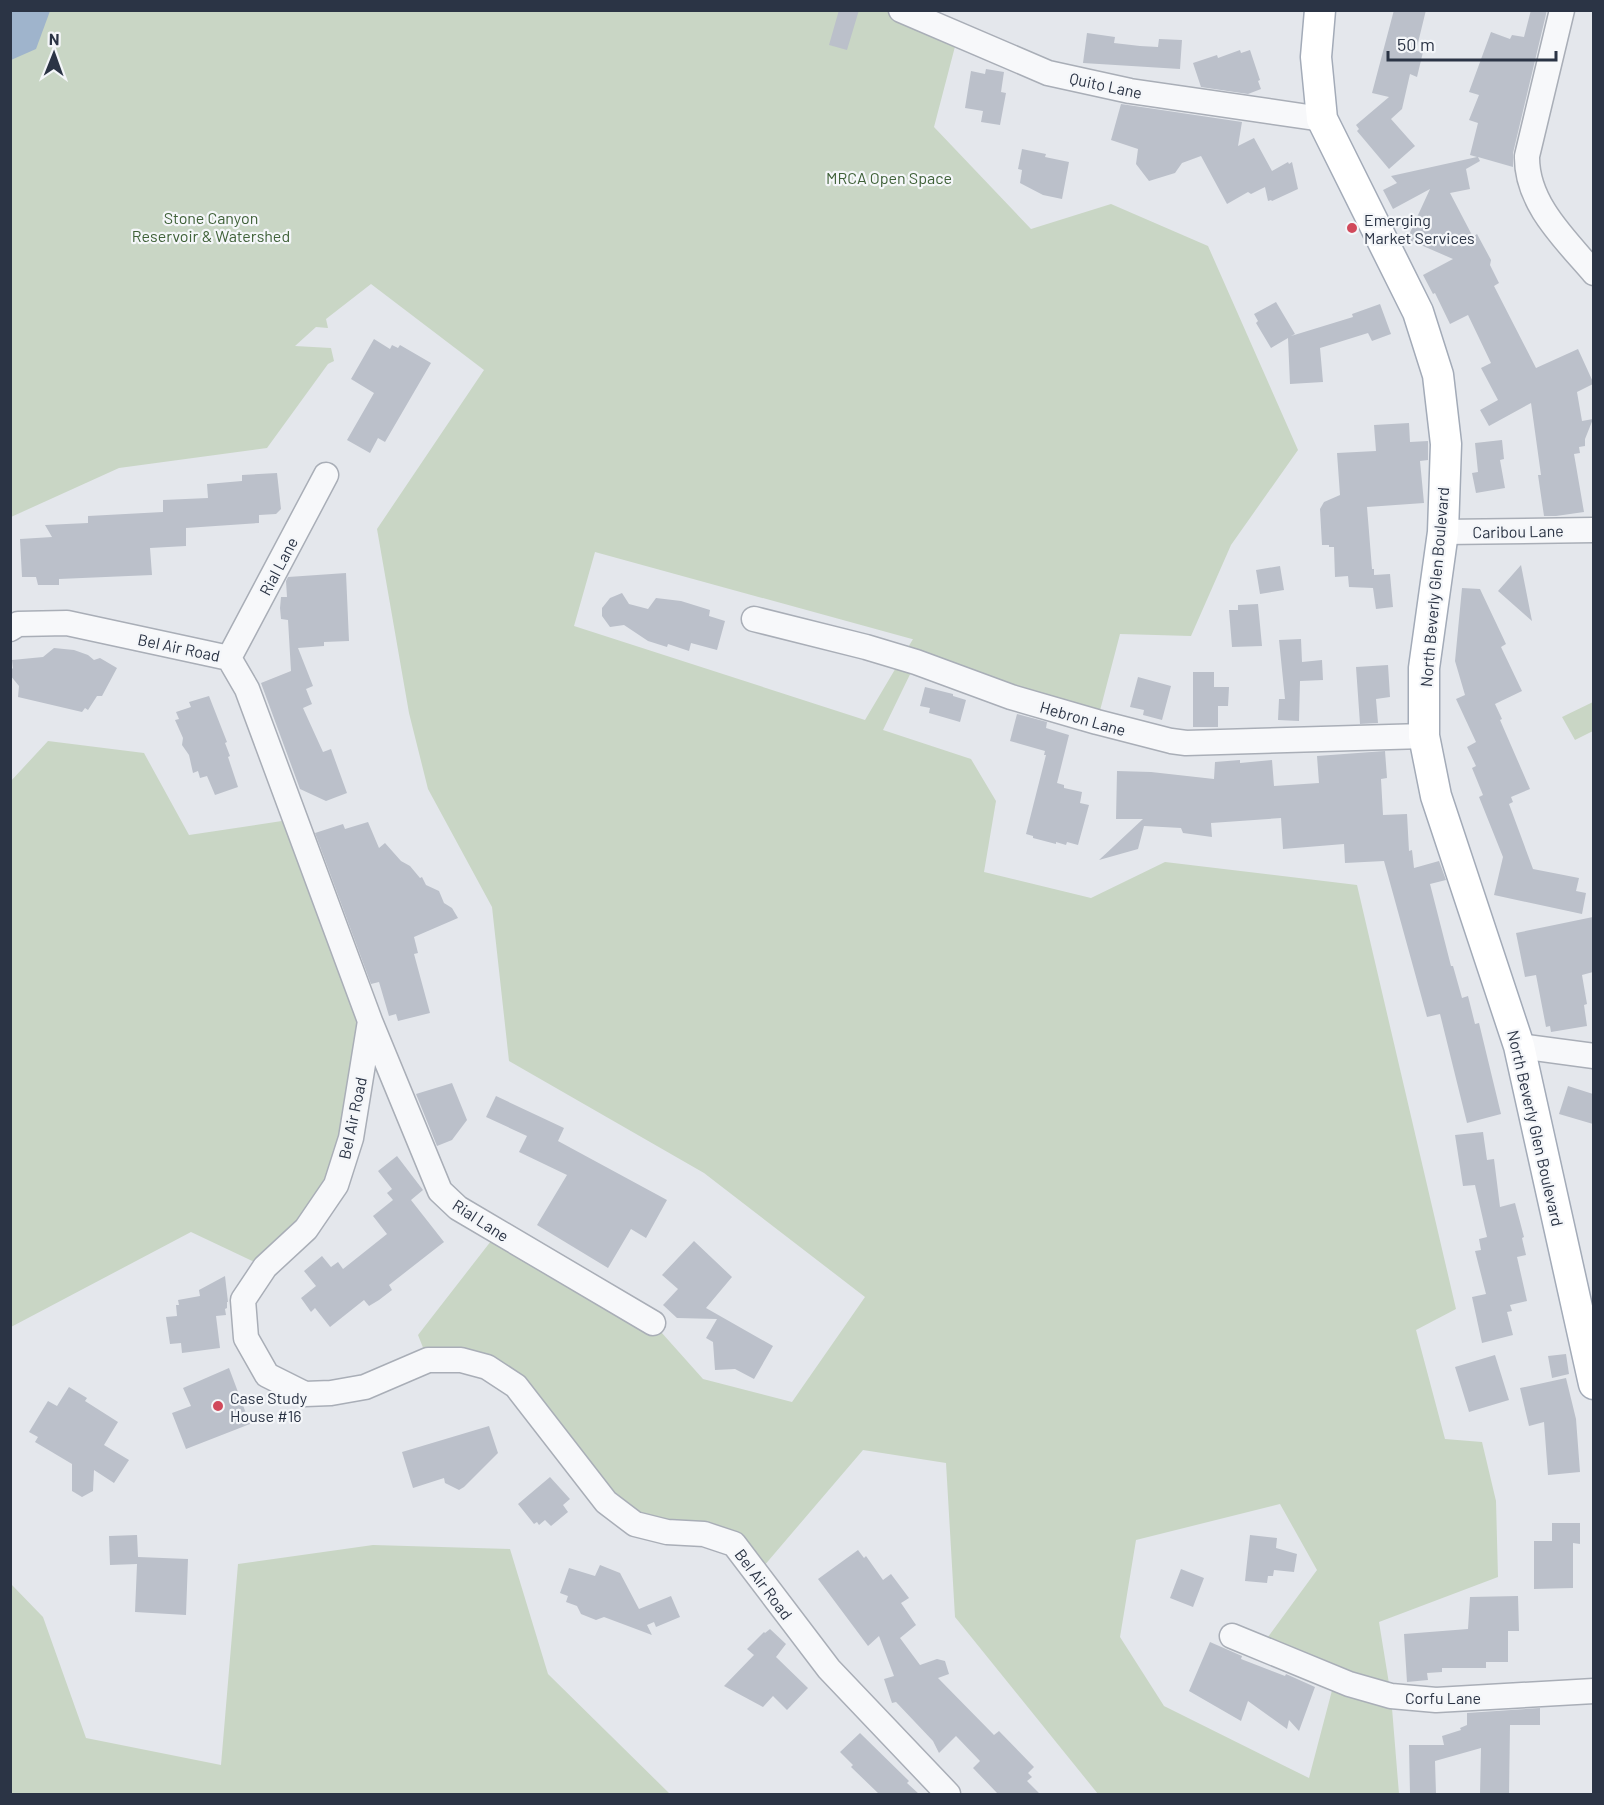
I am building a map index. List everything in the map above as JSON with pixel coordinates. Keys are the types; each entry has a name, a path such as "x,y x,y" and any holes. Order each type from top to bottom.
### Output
{"main road":[{"name":"North Beverly Glen Boulevard","path":"1320,10 1316,57 1322,119 1418,312 1438,375 1446,444 1443,532 1424,668 1424,736 1436,796 1520,1046 1593,1384"}],"street":[{"name":"Quito Lane","path":"901,10 1048,73 1130,91 1322,119"},
{"path":"1562,10 1527,156 1526,172 1547,219 1593,273"},
{"name":"Rial Lane","path":"230,658 326,475"},
{"name":"Caribou Lane","path":"1443,532 1593,530"},
{"name":"Hebron Lane","path":"754,619 866,647 916,662 1011,697 1171,741 1186,743 1424,736"},
{"name":"Bel Air Road","path":"10,629 18,624 67,623 230,658 247,689 370,1021 351,1138 336,1185 306,1229 265,1266 243,1300 246,1338 267,1375 305,1394 331,1393 365,1387 428,1360 461,1360 487,1367 497,1373 516,1386 606,1502 635,1524 666,1532 705,1534 734,1544 830,1669 948,1794"},
{"name":"Rial Lane","path":"370,1021 440,1191 458,1208 652,1323"},
{"path":"1520,1046 1593,1056"},
{"name":"Corfu Lane","path":"1232,1636 1349,1684 1391,1696 1436,1700 1593,1690"}],"green space":[{"path":"10,11 910,11 958,35 934,127 1031,229 1111,204 1208,246 1298,450 1231,545 1191,636 1120,634 1097,722 916,662 883,730 971,759 996,801 984,872 1091,898 1165,862 1357,885 1456,1309 1416,1330 1445,1439 1482,1442 1496,1501 1498,1577 1379,1622 1391,1696 1399,1794 1098,1794 955,1617 946,1463 863,1450 757,1574 734,1544 635,1524 516,1386 428,1360 418,1335 498,1232 653,1323 703,1379 792,1402 865,1297 704,1173 509,1061 492,907 428,789 409,713 377,529 484,370 371,284 326,319 328,328 316,327 295,346 331,348 334,361 328,364 267,448 119,468 11,517","holes":["595,552 912,639 913,639 865,720 574,626","1280,1504 1317,1570 1260,1648 1335,1679 1309,1778 1164,1706 1120,1637 1136,1540"]},
{"path":"1593,702 1593,731 1575,740 1562,717"},
{"path":"48,741 144,753 189,835 295,819 370,1021 336,1185 265,1267 191,1232 11,1327 10,782"},
{"path":"373,1545 510,1549 548,1674 670,1794 11,1794 11,1584 43,1617 86,1738 221,1765 238,1564"}],"water":[{"path":"11,10 50,11 36,49 11,60"}],"building":[{"path":"839,10 859,10 847,50 829,45"},
{"path":"1394,10 1426,10 1416,51 1423,52 1417,77 1410,74 1402,109 1391,119 1415,146 1389,169 1357,131 1359,129 1356,125 1389,97 1372,93"},
{"path":"1531,10 1547,10 1513,153 1513,167 1478,157 1480,161 1466,169 1470,189 1450,193 1473,237 1477,234 1491,260 1490,265 1499,283 1494,286 1536,368 1578,349 1593,382 1577,392 1582,421 1593,419 1585,439 1585,446 1579,447 1580,453 1574,454 1584,512 1556,516 1544,516 1531,403 1489,426 1480,410 1498,400 1481,368 1491,363 1468,315 1450,324 1435,293 1433,294 1423,275 1453,259 1407,239 1430,189 1393,209 1383,190 1397,183 1391,176 1477,157 1470,155 1478,123 1469,120 1479,95 1469,92 1491,32 1510,39 1512,35 1524,37"},
{"path":"1087,33 1115,37 1114,43 1140,46 1158,47 1159,39 1182,40 1180,69 1083,63"},
{"path":"1240,50 1241,53 1250,50 1261,89 1248,94 1201,87 1193,63 1217,55 1218,58"},
{"path":"986,69 1004,72 1001,92 1006,93 1000,125 981,122 983,111 965,108 971,71 985,74"},
{"path":"1121,104 1242,122 1238,146 1254,138 1272,171 1292,162 1298,189 1268,201 1265,187 1251,194 1248,192 1227,204 1201,156 1182,163 1175,173 1149,181 1136,164 1138,149 1111,140"},
{"path":"1022,149 1069,162 1062,199 1043,195 1020,183 1022,170 1018,169"},
{"path":"1276,302 1295,334 1291,336 1353,317 1352,314 1380,304 1391,334 1372,341 1368,333 1320,348 1323,382 1290,384 1288,338 1271,348 1256,323 1258,321 1254,314"},
{"path":"374,339 390,349 392,345 398,348 400,345 431,363 385,442 378,438 370,453 347,440 374,393 351,379"},
{"path":"1409,423 1410,442 1428,441 1428,460 1420,461 1424,503 1367,507 1372,569 1374,569 1374,575 1390,574 1393,607 1376,609 1373,588 1349,587 1348,576 1335,577 1334,547 1322,545 1320,509 1324,502 1340,495 1337,453 1376,451 1374,425"},
{"path":"1502,440 1504,459 1500,460 1505,488 1476,493 1472,473 1478,472 1475,443"},
{"path":"277,473 281,509 276,514 259,515 259,523 186,528 186,546 150,548 152,575 59,579 59,585 38,585 36,577 22,577 20,539 52,537 45,525 88,523 88,516 163,512 163,500 208,498 207,484 242,481 242,475"},
{"path":"1521,565 1532,621 1498,591"},
{"path":"1280,566 1284,590 1260,594 1256,570"},
{"path":"346,573 349,641 324,642 324,646 298,648 313,686 306,689 312,704 303,708 323,752 331,749 347,793 326,801 300,789 261,683 291,671 288,620 281,619 280,608 281,597 287,597 288,577"},
{"path":"1462,588 1480,589 1506,644 1501,647 1522,691 1495,704 1530,789 1511,797 1513,802 1509,804 1533,869 1579,878 1576,891 1586,893 1582,914 1494,895 1503,857 1479,797 1483,795 1472,768 1476,766 1467,747 1476,742 1456,699 1465,695 1455,661"},
{"path":"622,593 629,604 648,609 656,598 681,601 710,610 709,616 725,621 717,650 691,643 689,651 668,644 667,647 648,641 624,625 610,627 602,616 602,608 610,598"},
{"path":"1258,604 1262,646 1232,647 1229,610 1238,610 1238,605"},
{"path":"1301,639 1302,662 1322,660 1323,680 1300,681 1299,721 1278,720 1279,699 1285,699 1279,640"},
{"path":"54,648 74,650 94,660 100,658 117,668 102,696 97,696 88,710 85,708 82,712 18,697 19,686 10,675 13,668 12,660 43,657"},
{"path":"1388,665 1390,697 1376,699 1378,723 1360,724 1356,667"},
{"path":"1193,672 1214,672 1214,687 1229,687 1228,706 1218,706 1218,727 1193,727"},
{"path":"1138,677 1171,686 1162,720 1143,715 1144,710 1130,707"},
{"path":"925,687 966,700 960,722 929,713 930,708 920,706"},
{"path":"209,696 227,742 225,743 230,756 228,757 238,787 215,795 207,776 200,778 198,771 193,773 189,755 182,745 183,738 175,720 179,719 176,712 191,707 189,702"},
{"path":"1017,714 1047,722 1046,728 1069,735 1057,783 1064,785 1064,788 1082,792 1080,803 1089,805 1078,845 1067,842 1066,845 1056,842 1056,844 1026,834 1046,755 1044,755 1045,751 1010,741"},
{"path":"1385,751 1387,778 1381,779 1383,815 1407,814 1409,851 1412,850 1414,868 1439,861 1446,880 1430,884 1451,966 1453,966 1462,998 1468,996 1475,1024 1479,1023 1501,1114 1467,1123 1440,1014 1427,1017 1384,861 1345,863 1344,844 1283,849 1281,818 1211,823 1212,837 1183,833 1181,828 1144,826 1138,849 1099,860 1143,819 1116,819 1117,771 1214,779 1215,762 1240,760 1240,763 1272,760 1274,786 1319,783 1317,756"},
{"path":"368,822 379,848 385,843 401,861 410,866 420,878 422,877 426,885 439,891 444,903 452,908 458,918 414,937 418,953 414,954 430,1013 398,1021 396,1014 389,1016 379,982 371,984 315,833 343,824 345,829"},
{"path":"1593,917 1593,972 1582,975 1587,1004 1584,1005 1587,1026 1551,1032 1550,1026 1546,1027 1536,975 1525,977 1516,933"},
{"path":"452,1083 467,1120 452,1140 437,1146 416,1094"},
{"path":"1568,1086 1593,1094 1593,1124 1559,1114"},
{"path":"496,1096 564,1128 558,1141 667,1200 646,1238 631,1229 608,1268 537,1225 567,1175 519,1152 527,1136 486,1117"},
{"path":"1483,1132 1487,1160 1494,1159 1500,1207 1515,1203 1524,1237 1522,1238 1526,1255 1517,1257 1527,1301 1510,1305 1512,1311 1507,1312 1513,1335 1482,1343 1472,1297 1486,1294 1475,1251 1481,1250 1479,1239 1487,1237 1475,1185 1463,1186 1455,1135"},
{"path":"397,1156 423,1190 411,1200 444,1242 389,1285 392,1290 379,1300 369,1306 364,1300 330,1327 315,1308 311,1312 301,1298 316,1286 304,1271 322,1256 331,1267 338,1262 343,1269 387,1234 373,1216 393,1200 387,1193 392,1189 378,1171"},
{"path":"694,1241 732,1277 706,1308 773,1346 754,1379 735,1369 715,1370 713,1342 706,1338 717,1319 677,1318 663,1305 678,1289 662,1275"},
{"path":"225,1276 228,1302 225,1309 226,1315 216,1316 220,1348 182,1353 181,1343 170,1344 166,1317 177,1316 178,1300 200,1296 199,1290"},
{"path":"1566,1354 1569,1374 1552,1378 1548,1356"},
{"path":"1495,1355 1509,1400 1469,1412 1455,1367"},
{"name":"Case Study House #16","path":"229,1368 250,1424 186,1449 172,1413 191,1406 183,1388"},
{"path":"1566,1378 1576,1419 1580,1472 1548,1475 1544,1422 1529,1426 1520,1388"},
{"path":"69,1387 87,1398 85,1401 118,1422 104,1445 129,1460 114,1483 94,1470 93,1491 82,1497 72,1491 72,1464 35,1442 38,1437 29,1432 48,1401 57,1406"},
{"path":"489,1426 498,1453 464,1487 459,1490 445,1483 444,1478 413,1488 402,1452"},
{"path":"550,1477 570,1499 563,1505 568,1512 551,1526 545,1520 539,1525 537,1522 534,1524 518,1504"},
{"path":"1552,1523 1580,1523 1580,1544 1573,1543 1573,1588 1534,1589 1534,1541 1552,1541"},
{"path":"137,1535 138,1557 188,1559 186,1615 135,1612 137,1564 110,1565 109,1536"},
{"path":"1250,1535 1277,1538 1276,1548 1297,1554 1294,1572 1274,1570 1273,1576 1268,1576 1267,1583 1245,1581"},
{"path":"858,1550 864,1558 866,1556 883,1580 891,1574 909,1598 901,1603 916,1625 900,1638 920,1665 937,1659 945,1661 949,1674 938,1678 994,1735 999,1731 1034,1767 1028,1773 1032,1777 1027,1781 1040,1794 998,1794 973,1768 980,1761 956,1736 939,1753 933,1741 896,1702 892,1703 884,1679 894,1676 879,1636 868,1646 818,1579"},
{"path":"600,1565 620,1573 639,1609 671,1596 680,1617 656,1627 654,1622 647,1625 652,1635 604,1617 596,1620 581,1614 577,1606 566,1602 568,1596 560,1593 569,1568 595,1576"},
{"path":"1181,1569 1204,1578 1193,1607 1170,1598"},
{"path":"1518,1596 1519,1631 1508,1631 1508,1662 1486,1662 1486,1668 1442,1668 1442,1672 1427,1673 1428,1680 1407,1682 1404,1634 1468,1629 1470,1597"},
{"path":"770,1629 786,1644 776,1657 808,1688 787,1710 773,1696 763,1707 724,1686 754,1655 747,1649"},
{"path":"1210,1642 1242,1656 1241,1659 1285,1676 1286,1674 1315,1687 1299,1731 1289,1720 1287,1729 1248,1701 1241,1721 1189,1691"},
{"path":"1540,1708 1540,1725 1510,1725 1509,1794 1480,1794 1481,1748 1435,1761 1436,1794 1410,1794 1409,1745 1444,1745 1442,1736 1461,1730 1460,1728 1467,1725 1467,1713"},
{"path":"860,1733 909,1781 907,1783 919,1794 879,1794 851,1767 853,1765 840,1752"}],"place":[{"name":"Emerging Market Services","path":"1352,228"},
{"name":"Case Study House #16","path":"218,1406"}],"park label":[{"name":"MRCA Open Space","path":"889,177"},
{"name":"Stone Canyon Reservoir & Watershed","path":"211,226"}]}
